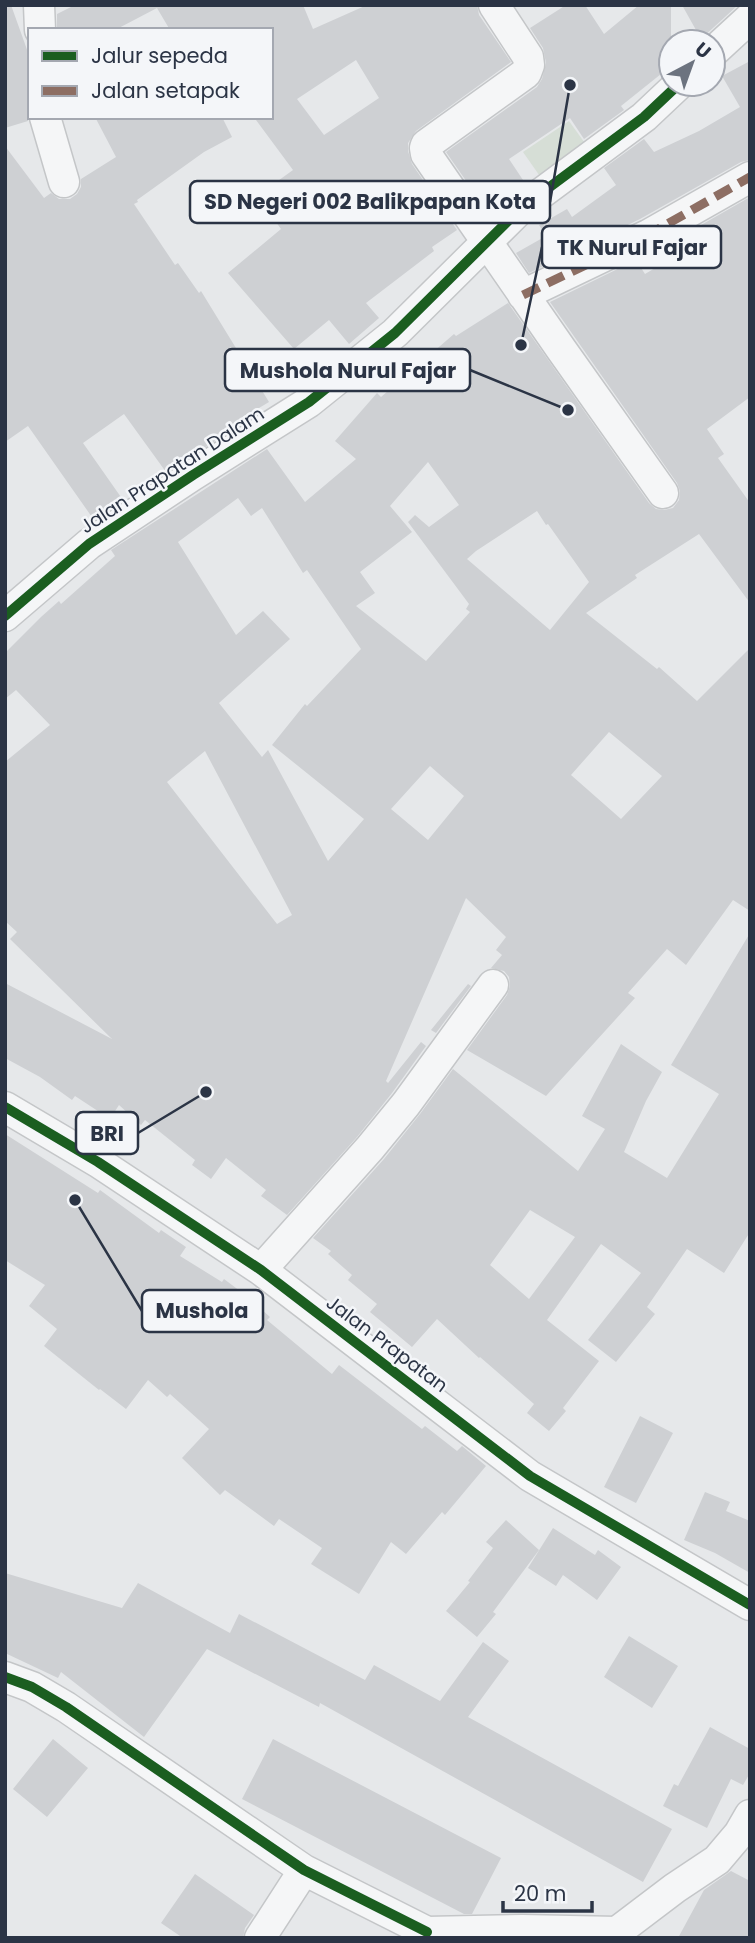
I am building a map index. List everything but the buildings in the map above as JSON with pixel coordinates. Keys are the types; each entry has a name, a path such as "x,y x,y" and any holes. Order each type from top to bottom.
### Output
{"street":[{"path":"38,5 40,28"},
{"path":"494,5 528,57 526,73 426,145 426,154 663,493"},
{"path":"727,39 750,18"},
{"name":"Jalan Prapatan Dalam","path":"5,616 89,544 192,475 309,402 395,333 520,209 644,117 664,98"},
{"path":"45,119 64,182"},
{"path":"523,295 648,235 750,177"},
{"path":"261,1270 406,1104 493,985"},
{"name":"Jalan Prapatan","path":"5,1107 98,1162 261,1270 530,1476 750,1605"},
{"path":"5,1677 32,1687 66,1707 304,1870 430,1935 522,1930 615,1935 675,1888 718,1860 750,1815"},
{"path":"260,1938 304,1870"}],"shaded area":[{"path":"569,121 597,160 551,192 523,152"}],"marked path":[{"path":"523,295 648,235 750,177"}],"cycle path":[{"path":"5,616 89,544 309,402 395,333 520,209 644,117 664,98"},
{"path":"5,1107 98,1162 261,1270 530,1476 750,1605"},
{"path":"5,1677 32,1687 66,1707 304,1870 427,1932"}],"place":[{"name":"SD Negeri 002 Balikpapan Kota","path":"570,85"},
{"name":"TK Nurul Fajar","path":"521,345"},
{"name":"Mushola Nurul Fajar","path":"568,410"},
{"name":"BRI","path":"206,1092"},
{"name":"Mushola","path":"75,1200"}]}
